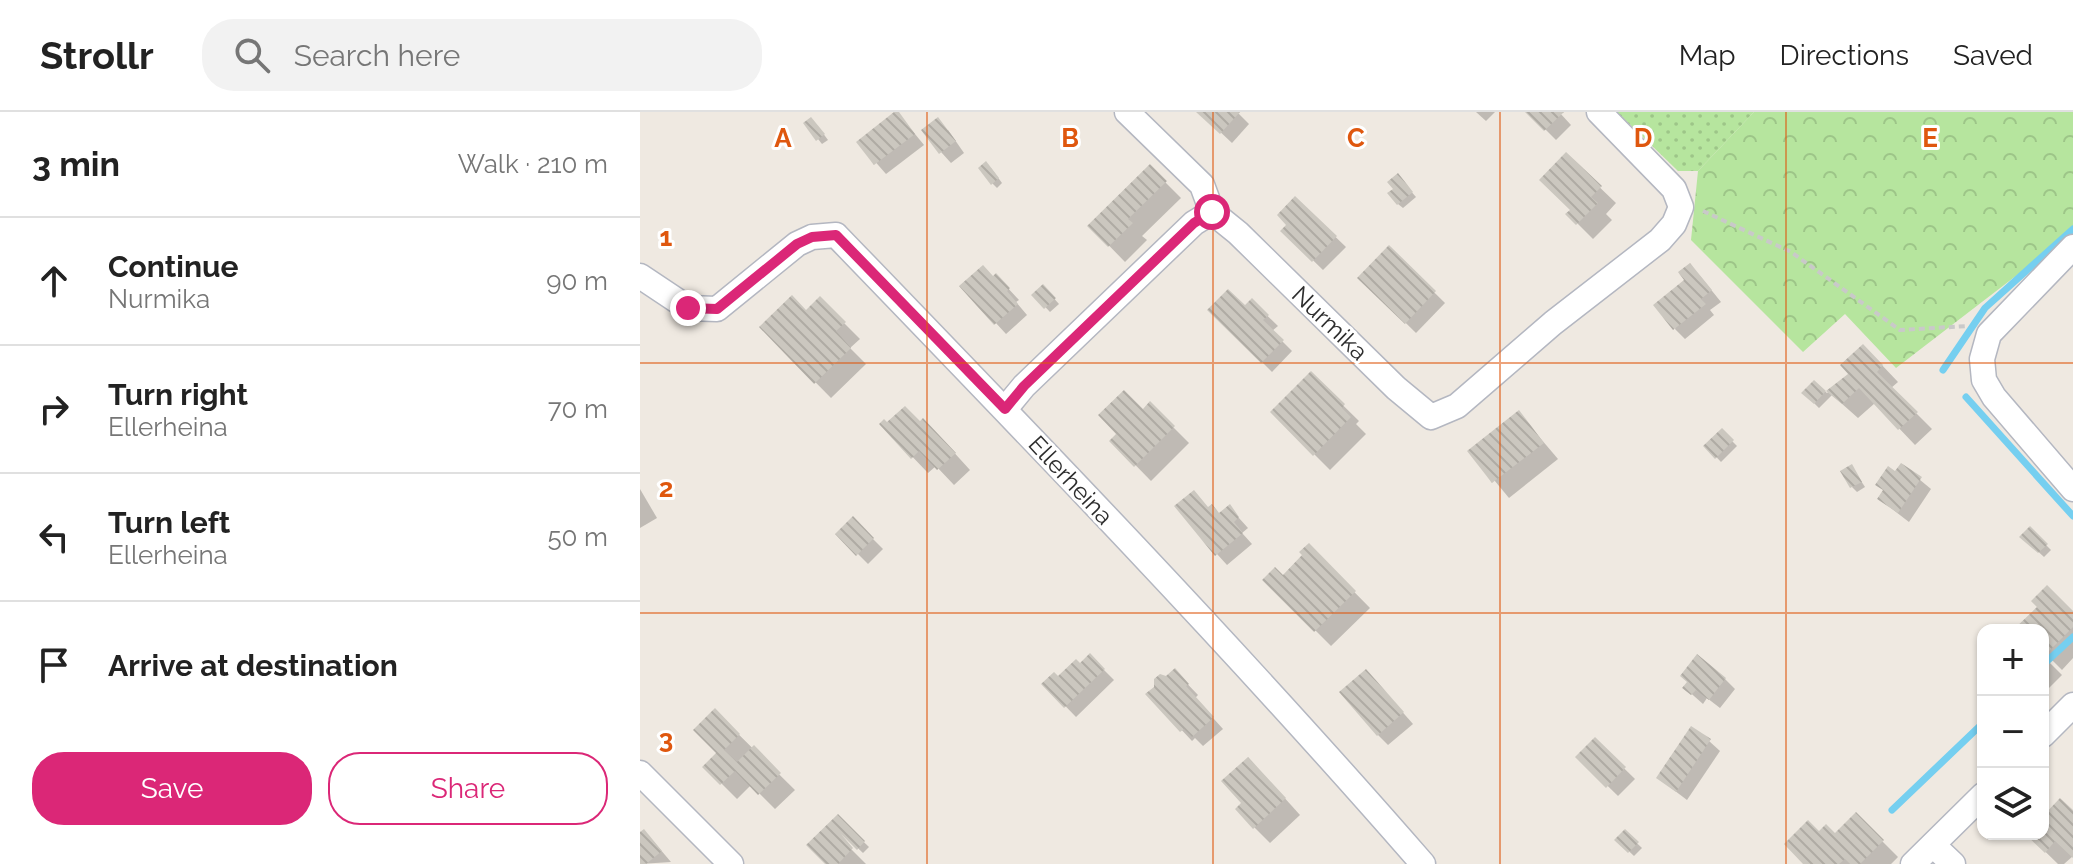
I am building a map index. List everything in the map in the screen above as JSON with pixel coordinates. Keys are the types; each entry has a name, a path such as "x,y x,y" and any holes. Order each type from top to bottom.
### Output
{"street":[{"path":"1005,409 1024,386 1183,234 1212,212 1202,185 1127,112"},
{"path":"1599,112 1674,189"},
{"name":"Nurmika","path":"1212,212 1238,233 1396,388 1431,417 1457,406 1553,323 1660,240 1674,224 1681,207 1674,189"},
{"name":"Ellerheina","path":"640,276 688,308 717,309 797,244 812,237 836,235 1005,409 1348,777 1423,864"},
{"path":"2073,247 1989,334 1982,359 1984,380 1994,397 2073,489"},
{"path":"2049,729 2073,705"},
{"path":"640,773 717,860"},
{"path":"1913,864 1977,801"},
{"path":"1933,845 1953,864"}],"path":[{"path":"1674,189 1685,192 1697,208 1791,252 1900,330 1967,326"}],"green space":[{"path":"1617,112 1754,112 1698,171 1678,171"},
{"path":"1754,112 2073,112 2073,232 1896,368 1845,314 1803,352 1691,240 1698,171"}],"building":[{"path":"894,112 899,112 915,134 874,165 856,142"},
{"path":"1196,112 1240,112 1220,134"},
{"path":"1525,112 1564,112 1544,131"},
{"path":"811,117 825,134 816,141 803,123"},
{"path":"938,117 956,141 939,154 921,130"},
{"path":"1566,152 1602,186 1591,197 1598,203 1576,225 1565,214 1570,210 1539,180"},
{"path":"986,161 999,178 991,185 978,168"},
{"path":"1150,164 1167,181 1128,219 1133,223 1108,247 1087,226"},
{"path":"1398,173 1413,192 1397,205 1387,193 1393,189 1387,182"},
{"path":"1295,196 1337,236 1312,262 1280,231 1286,225 1277,215"},
{"path":"1389,245 1436,291 1405,324 1357,278"},
{"path":"1690,263 1712,290 1701,299 1706,304 1673,330 1653,305 1684,280 1678,272"},
{"path":"983,265 1010,288 1007,291 1018,304 994,325 959,286"},
{"path":"1043,284 1056,298 1044,309 1031,295"},
{"path":"1228,289 1245,305 1252,298 1269,315 1263,320 1284,340 1261,363 1207,310"},
{"path":"792,295 806,310 820,296 846,322 836,331 851,348 814,384 759,327"},
{"path":"1863,344 1883,365 1877,372 1918,412 1898,430 1859,388 1842,404 1826,391 1848,374 1840,365"},
{"path":"1311,371 1345,404 1342,408 1351,417 1313,456 1270,412"},
{"path":"1814,380 1826,391 1814,404 1801,393"},
{"path":"1124,390 1143,409 1150,401 1175,426 1134,467 1109,441 1116,434 1098,415"},
{"path":"905,406 920,421 923,418 956,453 937,470 919,451 911,459 879,424 884,419 887,422"},
{"path":"1519,410 1544,443 1492,483 1467,451"},
{"path":"1722,428 1734,440 1715,459 1703,446"},
{"path":"1901,463 1922,477 1898,513 1877,499 1883,490 1875,485 1888,466 1895,471"},
{"path":"1852,464 1862,482 1850,488 1840,471"},
{"path":"1194,490 1208,507 1212,504 1219,513 1230,504 1239,517 1234,522 1243,533 1215,556 1174,506"},
{"path":"853,516 874,538 856,556 835,534"},
{"path":"2030,526 2048,544 2038,553 2019,537"},
{"path":"1309,543 1356,591 1314,632 1262,580 1275,567 1283,575"},
{"path":"2047,585 2073,611 2073,627 2049,651 2049,624 2019,624 2037,607 2031,601"},
{"path":"1090,653 1105,669 1064,708 1041,684 1054,672 1058,676 1076,659 1080,663"},
{"path":"1697,654 1726,678 1709,700 1696,690 1691,695 1682,688 1687,682 1680,676"},
{"path":"1175,668 1189,684 1186,686 1214,717 1192,737 1184,729 1180,732 1145,694 1154,687 1154,679 1160,674 1166,676"},
{"path":"1366,669 1404,712 1377,736 1339,692"},
{"path":"715,708 740,734 724,750 737,762 754,745 781,773 758,795 735,771 720,785 702,767 716,753 693,730"},
{"path":"1691,726 1711,739 1676,792 1656,778"},
{"path":"1595,737 1626,767 1606,788 1575,757"},
{"path":"1248,757 1286,798 1253,829 1235,809 1241,803 1221,781"},
{"path":"2060,798 2073,810 2073,858 2055,841 2045,853 2031,840 2049,840 2049,810"},
{"path":"1856,812 1884,840 1860,864 1850,864 1845,859 1839,864 1803,864 1784,844 1808,820 1819,831 1826,824 1835,833"},
{"path":"838,814 865,841 857,850 841,834 853,848 838,864 825,864 806,845"},
{"path":"644,829 662,851 646,864 640,864 640,832"},
{"path":"1625,829 1639,842 1628,853 1614,840"}],"waterway":[{"path":"1943,370 1985,308 2073,229"},
{"path":"1966,397 2073,516"},
{"path":"2049,659 2073,637"},
{"path":"1892,810 1977,729"}],"route":[{"path":"688,308 717,309 797,244 812,237 836,235 1005,409 1024,386 1194,223 1212,212"}]}
